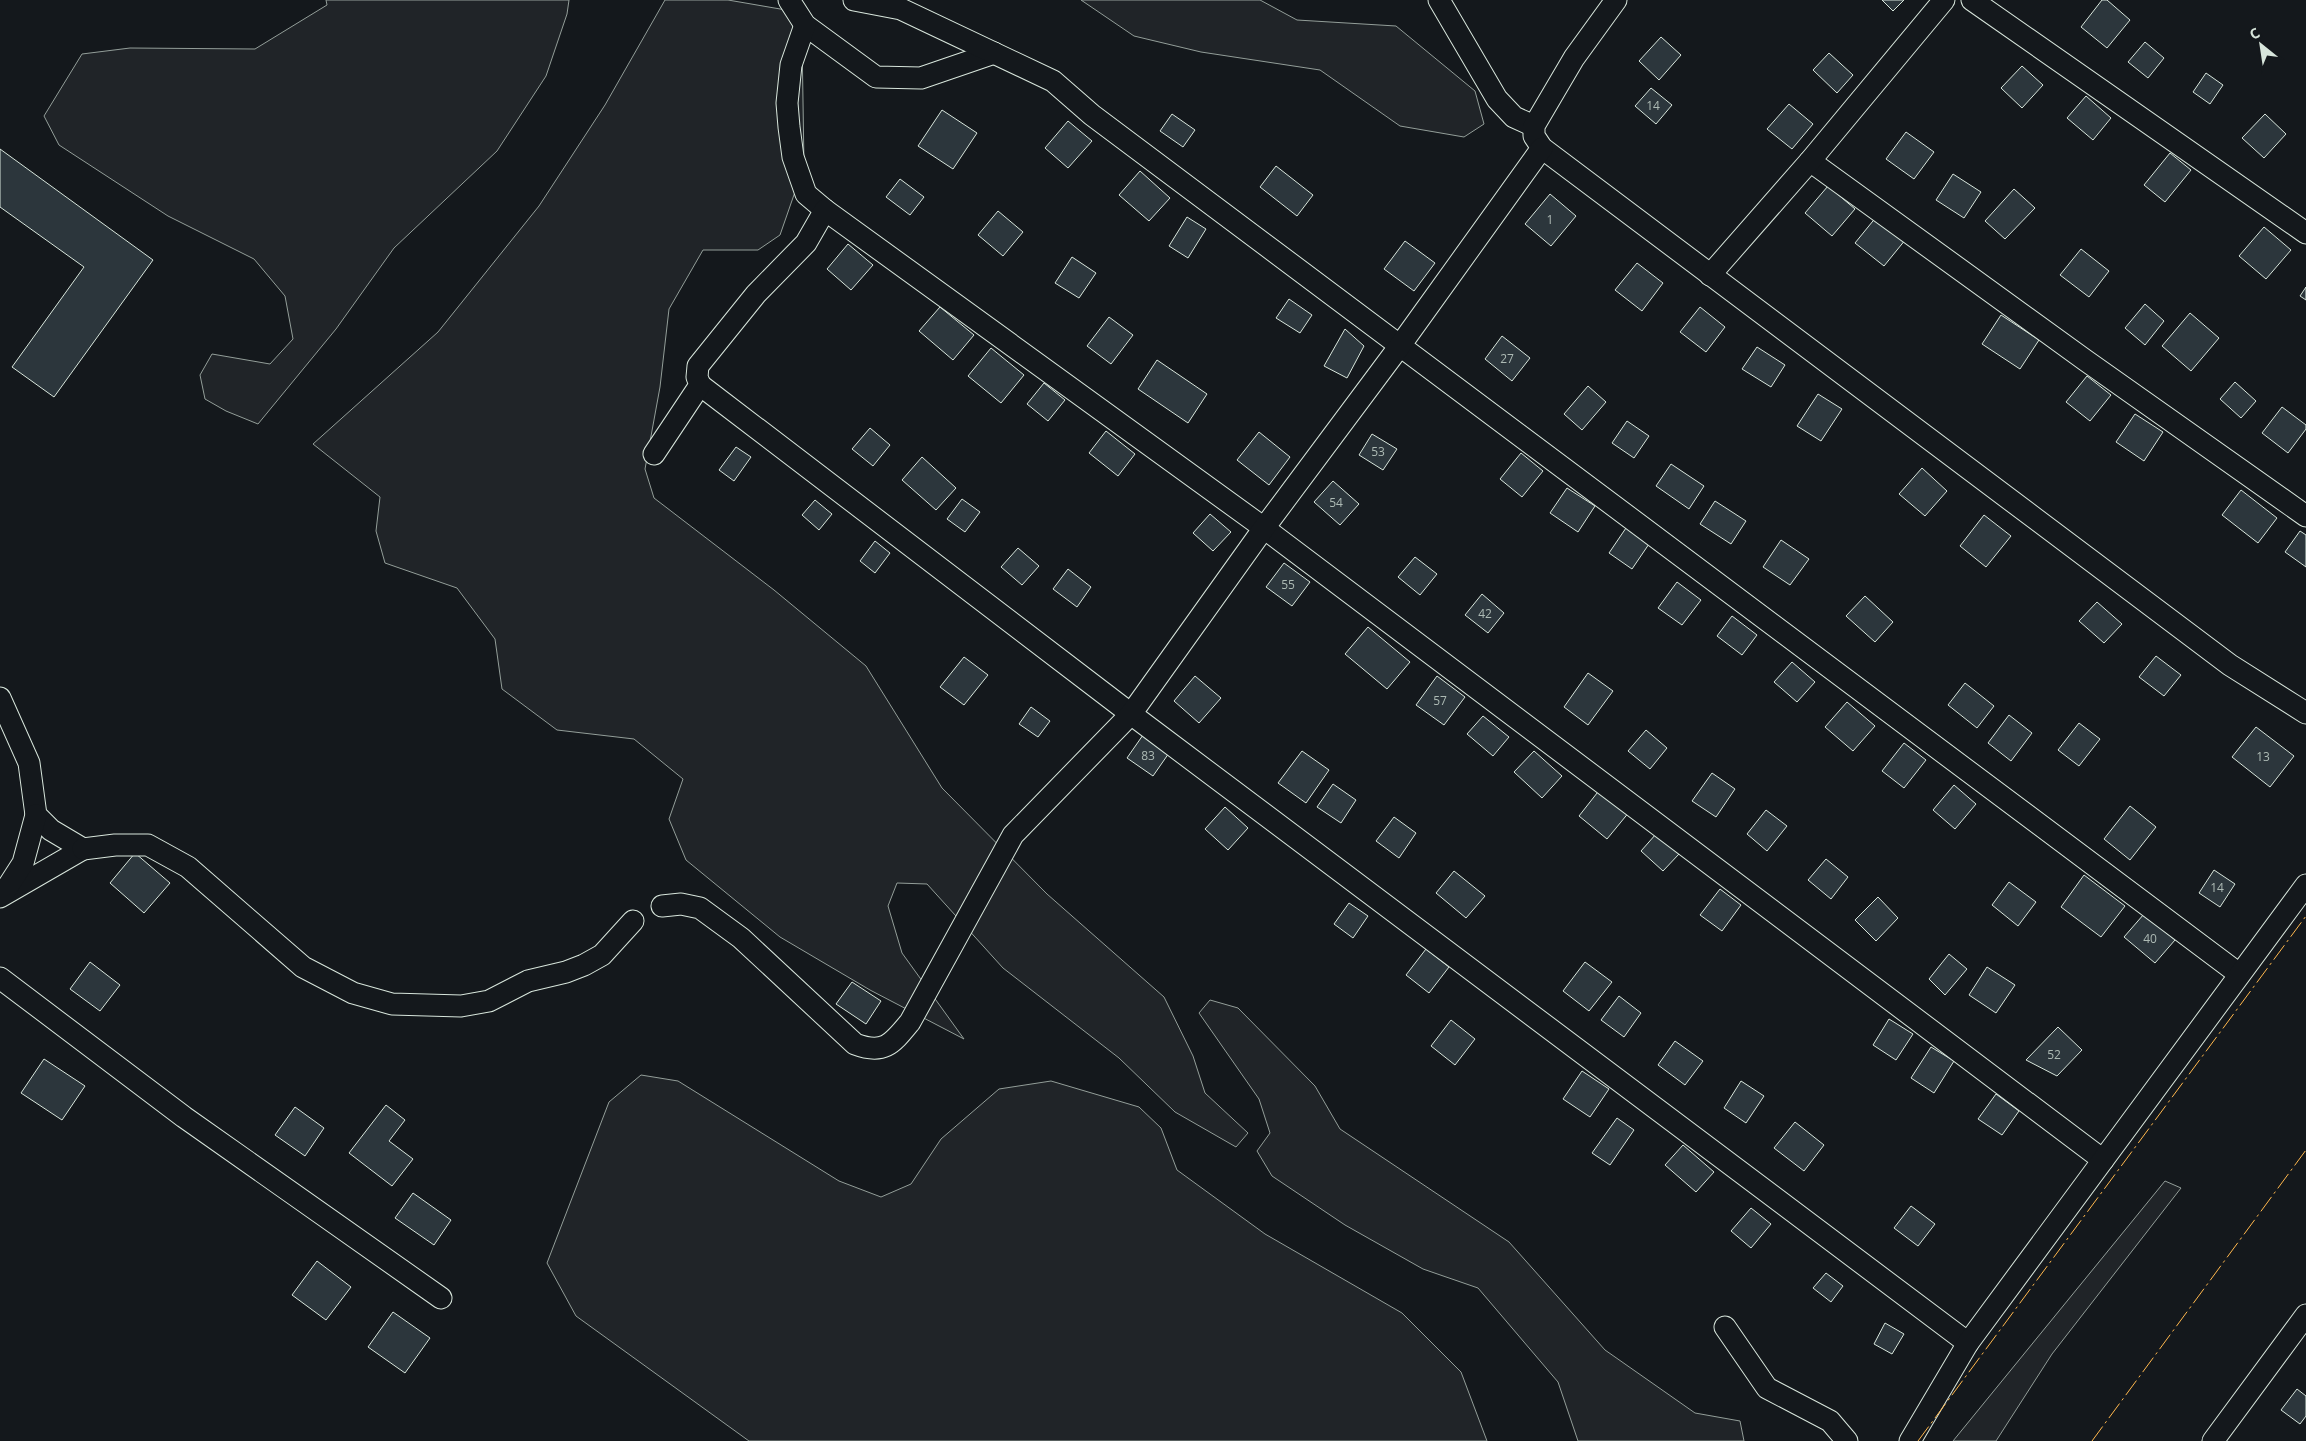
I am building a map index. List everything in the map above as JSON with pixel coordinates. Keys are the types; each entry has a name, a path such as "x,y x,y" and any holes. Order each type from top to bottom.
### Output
{"street":[{"path":"789,0 805,24 876,77 921,78 994,53"},
{"path":"854,0 901,9 1053,82 1092,115 1400,347 2239,974"},
{"path":"1439,0 1497,100 1514,117 1534,126"},
{"path":"1616,0 1574,58 1534,126 1534,136 1542,148 2230,665 2306,712"},
{"path":"1710,275 1810,161 1944,0"},
{"path":"1972,0 2306,233"},
{"path":"805,24 792,65 787,103 793,157 806,194 825,210 1264,528 2103,1160"},
{"path":"662,906 681,904 700,908 741,938 855,1044 870,1049 881,1048 894,1042 910,1022 1013,835 1131,714 1264,528 1400,347 1542,148"},
{"path":"1810,161 2085,360 2306,516"},
{"path":"825,210 806,243 756,294 698,366 697,377 700,385 1131,714 1968,1344"},
{"path":"654,454 700,385"},
{"path":"0,698 29,764 36,815 23,863 1,896"},
{"path":"36,815 51,830 83,849"},
{"path":"1,896 83,849 114,845 148,845 188,867 303,967 353,993 392,1004 461,1006 489,1001 528,981 566,972 584,965 602,955 633,921"},
{"path":"1912,1438 1968,1344 2306,885"},
{"path":"0,978 184,1117 441,1298"},
{"path":"2213,1441 2306,1315"},
{"path":"1725,1327 1766,1388 1830,1421 1847,1441"}],"shaded area":[{"path":"326,0 569,0 567,14 546,76 497,151 394,248 336,329 258,424 226,411 205,399 200,375 212,354 270,364 293,339 285,296 254,259 168,216 59,145 44,116 82,54 130,48 255,49 327,5"},
{"path":"665,0 728,0 786,10 802,37 804,166 780,235 758,250 703,250 669,309 660,387 645,469 654,498 774,590 866,666 942,788 1047,894 1164,997 1193,1056 1205,1093 1248,1133 1236,1147 1175,1112 1119,1058 1003,968 927,884 897,883 888,906 902,953 964,1039 870,990 780,937 686,860 669,819 683,779 634,739 557,730 502,689 495,639 457,588 385,563 376,531 380,497 313,444 438,332 539,206 605,105"},
{"path":"1081,0 1260,0 1297,20 1396,26 1475,91 1484,124 1464,137 1400,126 1320,70 1201,52 1134,36"},
{"path":"1210,1000 1238,1008 1315,1086 1340,1129 1509,1242 1605,1350 1695,1413 1740,1421 1744,1441 1578,1441 1558,1382 1478,1288 1423,1269 1345,1225 1272,1176 1257,1151 1270,1133 1259,1099 1199,1013"},
{"path":"641,1075 678,1081 839,1181 881,1197 911,1184 941,1139 999,1089 1051,1081 1139,1107 1161,1128 1177,1170 1265,1234 1402,1313 1461,1372 1487,1441 749,1441 576,1316 547,1263 609,1102"},
{"path":"2165,1181 2181,1188 2052,1354 1996,1441 1953,1441"}],"building":[{"path":"1882,0 1904,0 1893,11"},
{"path":"2102,0 2107,0 2130,20 2107,48 2081,27"},
{"path":"1661,37 1681,55 1659,80 1639,61"},
{"path":"2145,42 2164,58 2148,78 2128,62"},
{"path":"1829,53 1853,75 1837,93 1813,70"},
{"path":"2022,66 2043,85 2022,108 2001,88"},
{"path":"2206,73 2223,85 2210,104 2193,92"},
{"path":"1651,88 1672,105 1656,124 1635,106"},
{"path":"2086,96 2111,118 2093,140 2067,118"},
{"path":"1789,104 1813,124 1792,149 1767,129"},
{"path":"942,110 977,133 953,169 918,146"},
{"path":"1172,114 1195,130 1183,147 1160,131"},
{"path":"2265,114 2286,134 2264,158 2242,138"},
{"path":"1068,121 1092,141 1068,168 1045,148"},
{"path":"1906,132 1934,152 1914,179 1886,159"},
{"path":"0,149 153,260 54,397 12,367 84,267 0,207"},
{"path":"2170,153 2191,170 2165,202 2144,185"},
{"path":"1276,166 1313,195 1297,216 1260,187"},
{"path":"1140,171 1170,198 1149,221 1119,195"},
{"path":"1953,174 1981,192 1964,218 1936,200"},
{"path":"900,179 924,197 910,215 886,197"},
{"path":"1828,186 1855,209 1832,236 1805,213"},
{"path":"2014,189 2035,208 2005,239 1985,221"},
{"path":"1550,194 1576,216 1551,246 1525,224"},
{"path":"998,211 1023,232 1003,256 978,235"},
{"path":"1877,216 1906,239 1884,266 1855,243"},
{"path":"1187,217 1206,229 1188,258 1169,246"},
{"path":"2264,227 2291,250 2266,279 2239,256"},
{"path":"1405,241 1435,263 1414,291 1384,269"},
{"path":"848,244 873,265 851,290 827,269"},
{"path":"2081,249 2109,271 2089,297 2060,275"},
{"path":"1072,257 1096,273 1079,298 1055,283"},
{"path":"1637,263 1663,283 1642,311 1615,290"},
{"path":"2306,287 2306,300 2300,296"},
{"path":"1289,299 1312,315 1300,333 1276,318"},
{"path":"2145,304 2164,321 2145,345 2125,328"},
{"path":"940,307 974,335 953,360 919,331"},
{"path":"1700,307 1725,327 1706,352 1680,332"},
{"path":"2190,313 2219,338 2191,371 2162,346"},
{"path":"2001,315 2039,340 2020,369 1982,344"},
{"path":"1109,317 1133,335 1111,364 1087,346"},
{"path":"1345,329 1364,346 1347,378 1324,366"},
{"path":"1502,336 1530,358 1512,381 1485,359"},
{"path":"1757,347 1785,365 1771,387 1742,369"},
{"path":"991,348 1024,375 1001,403 968,376"},
{"path":"1157,360 1207,394 1188,423 1138,389"},
{"path":"2087,376 2111,395 2090,421 2066,402"},
{"path":"2235,382 2256,401 2241,418 2220,399"},
{"path":"1044,383 1065,400 1048,421 1027,404"},
{"path":"1588,386 1606,402 1582,430 1564,414"},
{"path":"1818,394 1842,409 1821,441 1797,426"},
{"path":"2282,407 2306,425 2306,429 2288,453 2262,433"},
{"path":"2135,414 2163,432 2144,461 2116,442"},
{"path":"1627,421 1649,436 1634,458 1612,443"},
{"path":"870,428 890,445 873,466 852,449"},
{"path":"1106,431 1135,454 1118,476 1089,453"},
{"path":"1259,432 1290,457 1269,485 1237,460"},
{"path":"1372,434 1397,449 1383,470 1359,455"},
{"path":"736,447 751,457 734,481 719,470"},
{"path":"1521,453 1543,471 1522,497 1500,479"},
{"path":"922,457 956,488 936,510 902,480"},
{"path":"1671,464 1704,486 1689,509 1656,486"},
{"path":"1922,468 1947,491 1925,516 1899,494"},
{"path":"1333,481 1359,504 1340,525 1314,502"},
{"path":"1567,488 1595,506 1578,532 1550,513"},
{"path":"2241,490 2277,518 2258,543 2222,515"},
{"path":"962,499 980,512 965,532 947,519"},
{"path":"815,500 832,514 819,530 802,515"},
{"path":"1715,501 1746,521 1731,544 1700,524"},
{"path":"1210,514 1231,532 1213,551 1193,533"},
{"path":"1984,515 2011,536 1986,567 1960,546"},
{"path":"1626,528 1649,544 1632,569 1609,553"},
{"path":"2300,531 2306,535 2306,567 2285,552"},
{"path":"1781,540 1809,559 1790,585 1763,567"},
{"path":"875,541 890,553 875,573 860,561"},
{"path":"1018,548 1039,566 1022,585 1001,567"},
{"path":"1415,557 1437,574 1420,595 1398,577"},
{"path":"1284,563 1310,582 1292,606 1266,587"},
{"path":"1068,569 1091,587 1077,607 1053,589"},
{"path":"1677,582 1701,600 1682,625 1658,608"},
{"path":"1482,594 1504,613 1488,633 1465,615"},
{"path":"1865,596 1893,622 1875,642 1846,616"},
{"path":"2097,602 2122,624 2104,643 2079,621"},
{"path":"1732,616 1757,635 1742,655 1717,636"},
{"path":"1368,627 1410,662 1387,689 1345,654"},
{"path":"2156,656 2181,675 2164,696 2139,677"},
{"path":"964,657 988,675 964,705 940,687"},
{"path":"1792,662 1815,682 1797,702 1774,682"},
{"path":"1588,673 1613,691 1588,725 1564,707"},
{"path":"1195,676 1221,698 1199,723 1174,701"},
{"path":"1437,676 1465,697 1444,725 1416,705"},
{"path":"1965,683 1994,706 1977,728 1948,705"},
{"path":"1847,702 1875,726 1853,751 1825,727"},
{"path":"1031,707 1050,721 1038,737 1019,724"},
{"path":"2009,715 2032,733 2011,761 1988,743"},
{"path":"1483,716 1509,737 1493,756 1467,734"},
{"path":"2079,723 2100,739 2079,766 2058,750"},
{"path":"2256,727 2294,756 2270,787 2232,757"},
{"path":"1646,730 1667,748 1650,769 1628,751"},
{"path":"1143,735 1169,753 1153,776 1127,758"},
{"path":"1904,743 1926,760 1904,788 1882,771"},
{"path":"1302,751 1329,770 1306,803 1278,783"},
{"path":"1534,751 1562,776 1542,798 1514,772"},
{"path":"1712,773 1735,789 1716,817 1692,801"},
{"path":"1333,784 1356,800 1341,823 1317,807"},
{"path":"1954,785 1976,804 1955,829 1933,810"},
{"path":"1601,788 1630,811 1607,839 1579,816"},
{"path":"2130,806 2156,827 2130,860 2104,839"},
{"path":"1225,807 1248,828 1228,850 1205,829"},
{"path":"1766,810 1787,826 1767,851 1747,834"},
{"path":"1394,817 1416,833 1399,858 1376,841"},
{"path":"1656,834 1679,854 1663,871 1641,851"},
{"path":"135,853 170,883 144,913 110,883"},
{"path":"1826,859 1848,877 1831,899 1808,880"},
{"path":"2214,870 2235,884 2220,907 2199,893"},
{"path":"1454,871 1485,896 1466,918 1436,893"},
{"path":"2084,875 2125,906 2101,937 2061,907"},
{"path":"2009,882 2036,902 2018,926 1992,905"},
{"path":"1720,889 1741,905 1722,931 1700,915"},
{"path":"1878,897 1898,918 1876,941 1855,920"},
{"path":"1349,903 1368,916 1353,938 1334,924"},
{"path":"2144,914 2175,940 2155,963 2124,937"},
{"path":"1426,949 1449,967 1429,993 1406,975"},
{"path":"1949,954 1967,969 1945,995 1929,979"},
{"path":"90,962 120,985 100,1011 70,989"},
{"path":"1585,962 1612,982 1589,1011 1563,991"},
{"path":"1987,967 2015,985 1996,1013 1969,995"},
{"path":"852,982 881,1001 866,1024 836,1004"},
{"path":"1619,996 1641,1013 1624,1037 1601,1020"},
{"path":"1889,1019 1913,1034 1896,1060 1873,1045"},
{"path":"1451,1020 1475,1039 1455,1065 1431,1046"},
{"path":"2058,1027 2082,1050 2057,1076 2026,1060"},
{"path":"1675,1041 1703,1061 1685,1085 1658,1065"},
{"path":"1931,1047 1954,1061 1934,1093 1911,1078"},
{"path":"44,1059 85,1086 62,1120 21,1093"},
{"path":"1582,1071 1609,1089 1590,1117 1563,1099"},
{"path":"1741,1081 1764,1096 1746,1123 1724,1108"},
{"path":"1996,1094 2019,1111 2002,1135 1978,1119"},
{"path":"386,1105 405,1120 389,1141 413,1159 392,1186 349,1153"},
{"path":"295,1107 324,1128 305,1156 275,1135"},
{"path":"1617,1118 1634,1130 1610,1165 1592,1153"},
{"path":"1795,1122 1824,1145 1804,1171 1774,1148"},
{"path":"1683,1145 1714,1172 1696,1192 1665,1165"},
{"path":"413,1193 451,1220 434,1245 395,1218"},
{"path":"1911,1206 1935,1224 1918,1246 1894,1228"},
{"path":"1751,1208 1771,1224 1751,1248 1731,1231"},
{"path":"317,1261 351,1287 326,1320 292,1295"},
{"path":"1826,1273 1843,1286 1831,1302 1813,1288"},
{"path":"393,1312 430,1338 405,1373 368,1347"},
{"path":"1885,1323 1904,1334 1892,1354 1874,1344"},
{"path":"2297,1389 2306,1396 2306,1416 2300,1424 2281,1410"}],"power":[{"path":"1918,1441 2306,916"},
{"path":"2092,1441 2306,1150"}]}
